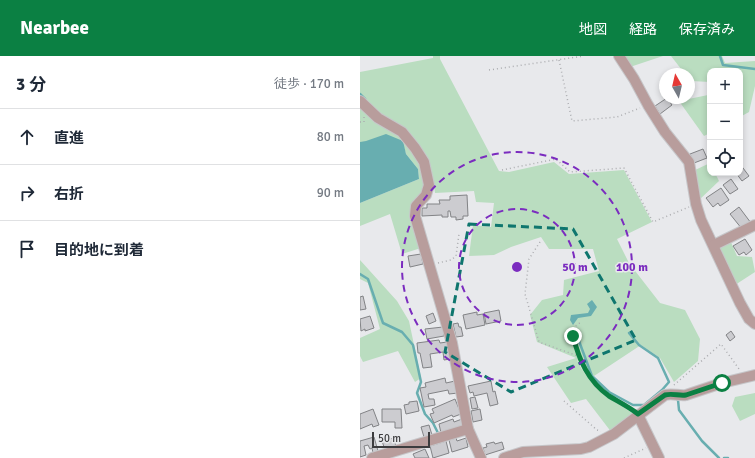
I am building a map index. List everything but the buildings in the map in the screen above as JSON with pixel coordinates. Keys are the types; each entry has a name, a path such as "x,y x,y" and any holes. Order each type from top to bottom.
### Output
{"street":[{"path":"619,56 665,132 690,162 696,204 701,220 740,303 749,319 755,324"},
{"path":"360,101 378,118 402,132 424,162 429,184 426,195 416,206 415,216 428,265 452,343 468,429 481,458"},
{"path":"714,246 755,225"},
{"path":"504,458 523,452 581,450 614,434 638,414 665,395 670,393 681,396 686,395 722,383 755,375"},
{"path":"638,414 659,458"},
{"path":"372,458 468,429"}],"path":[{"path":"489,70 584,56"},
{"path":"559,60 572,121 617,117 648,105"},
{"path":"502,170 556,160 570,172 624,168 653,222 696,204"},
{"path":"428,265 450,260 456,256 459,234"},
{"path":"540,242 529,258 525,294 539,342 578,356"},
{"path":"581,322 573,328 573,336 578,356 590,378 608,395 638,414"},
{"path":"670,393 669,389 722,344 744,377"},
{"path":"564,401 597,430 614,434"},
{"path":"624,458 652,445"}],"highlighted area":[{"path":"469,224 573,229 636,340 511,392 445,352"}],"green space":[{"path":"433,56 440,56 440,59 499,171 509,172 554,162 569,174 624,170 652,222 617,239 629,263 660,303 685,310 700,339 698,361 674,382 660,358 641,345 594,376 577,360 594,385 634,414 612,433 586,399 571,403 547,367 576,358 537,342 530,315 542,300 563,295 564,280 599,271 593,249 549,249 541,237 511,247 494,255 469,256 473,225 491,227 494,203 476,202 474,191 435,193 433,180 427,164 425,193 410,206 410,220 421,248 402,254 390,214 360,226 360,203 419,179 418,169 406,154 402,141 360,142 360,72 433,58"},
{"path":"623,56 663,56 630,67"},
{"path":"671,56 722,56 725,63 755,61 755,86 749,112 743,115 743,68 707,68 707,82 695,81 695,68 680,68"},
{"path":"707,95 707,134 704,136 681,104 695,104 695,98"},
{"path":"707,164 707,176 716,176 719,181 698,201 693,171"},
{"path":"730,240 737,256 752,257 755,272 735,285 717,246"},
{"path":"360,260 397,301 409,321 421,378 415,382 398,351 363,362 360,356 360,338 380,329 368,283 360,279"},
{"path":"755,393 755,414 740,421 732,406 735,397"}],"water":[{"path":"386,134 403,141 406,154 418,169 419,179 360,203 360,142"},
{"path":"592,300 597,307 591,316 578,318 573,325 570,320 571,315 588,313 590,309 587,304"}],"waterway":[{"path":"720,56 723,65 755,69"},
{"path":"360,94 365,99"},
{"path":"360,274 368,279 383,323 402,332 413,345 421,382 417,393 425,414 433,423 439,435"},
{"path":"576,333 592,376 609,392 633,405 644,405 669,382 658,358 639,345 629,333"},
{"path":"675,398 678,400 679,410 702,441 719,458"}],"route":[{"path":"573,336 578,356 590,378 608,395 638,414 670,393 681,396 722,383"}]}
